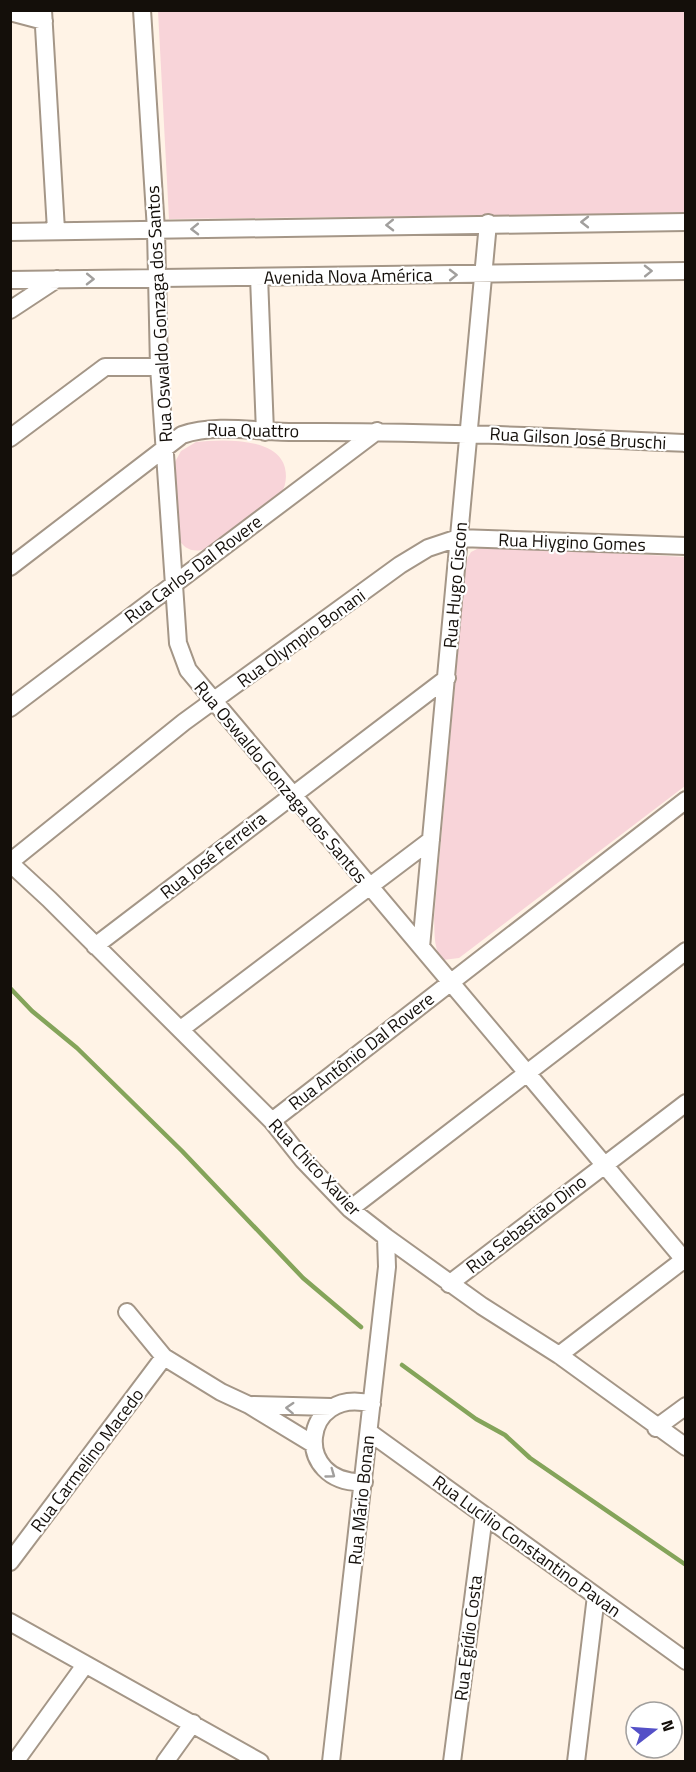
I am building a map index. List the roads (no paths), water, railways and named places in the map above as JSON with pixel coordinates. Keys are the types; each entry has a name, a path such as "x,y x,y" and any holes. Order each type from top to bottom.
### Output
{"street":[{"name":"Rua Oswaldo Gonzaga dos Santos","path":"142,10 156,230 159,367 178,643 188,670 212,703 685,1260"},
{"path":"10,12 44,16 56,230"},
{"path":"10,232 488,223 686,222"},
{"name":"Rua Hugo Ciscon","path":"421,947 488,223"},
{"name":"Avenida Nova América","path":"10,280 59,278 158,280 686,271"},
{"path":"259,277 265,432"},
{"path":"10,310 59,278"},
{"path":"10,438 105,367 159,367"},
{"name":"Rua Quattro","path":"10,567 182,435 199,429 265,432 470,432"},
{"name":"Rua Carlos Dal Rovere","path":"10,708 376,431"},
{"name":"Rua Gilson José Bruschi","path":"470,432 686,443"},
{"name":"Rua Hiygino Gomes","path":"458,538 686,546"},
{"name":"Rua Olympio Bonani","path":"10,863 184,722 400,565 428,548 458,538"},
{"name":"Rua José Ferreira","path":"95,946 447,678"},
{"name":"Rua Antônio Dal Rovere","path":"272,1121 449,980 686,800"},
{"path":"181,1029 371,888 431,840"},
{"name":"Rua Chico Xavier","path":"10,863 272,1121 303,1160 350,1209 449,1284 559,1355 686,1448"},
{"path":"350,1209 686,951"},
{"name":"Rua Sebastião Dino","path":"449,1284 603,1164 686,1103"},
{"name":"Rua Mário Bonan","path":"331,1761 387,1267 386,1237"},
{"path":"559,1355 685,1260"},
{"path":"127,1312 164,1357 313,1444"},
{"name":"Rua Carmelino Macedo","path":"10,1562 164,1357"},
{"path":"249,1405 331,1407 344,1401 358,1400 372,1404"},
{"path":"656,1428 686,1406"},
{"path":"331,1407 318,1424 313,1444 317,1458 324,1470 336,1479 349,1483 363,1482"},
{"name":"Rua Lucilio Constantino Pavan","path":"369,1432 686,1661"},
{"name":"Rua Egídio Costa","path":"452,1761 484,1515"},
{"path":"576,1761 596,1596"},
{"path":"10,1622 260,1761"},
{"path":"15,1761 85,1665"},
{"path":"165,1761 193,1723"}],"waterway":[{"path":"10,988 32,1011 77,1048 182,1151 303,1278 361,1327"},
{"path":"402,1365 476,1419 505,1435 530,1458 686,1565"}]}
